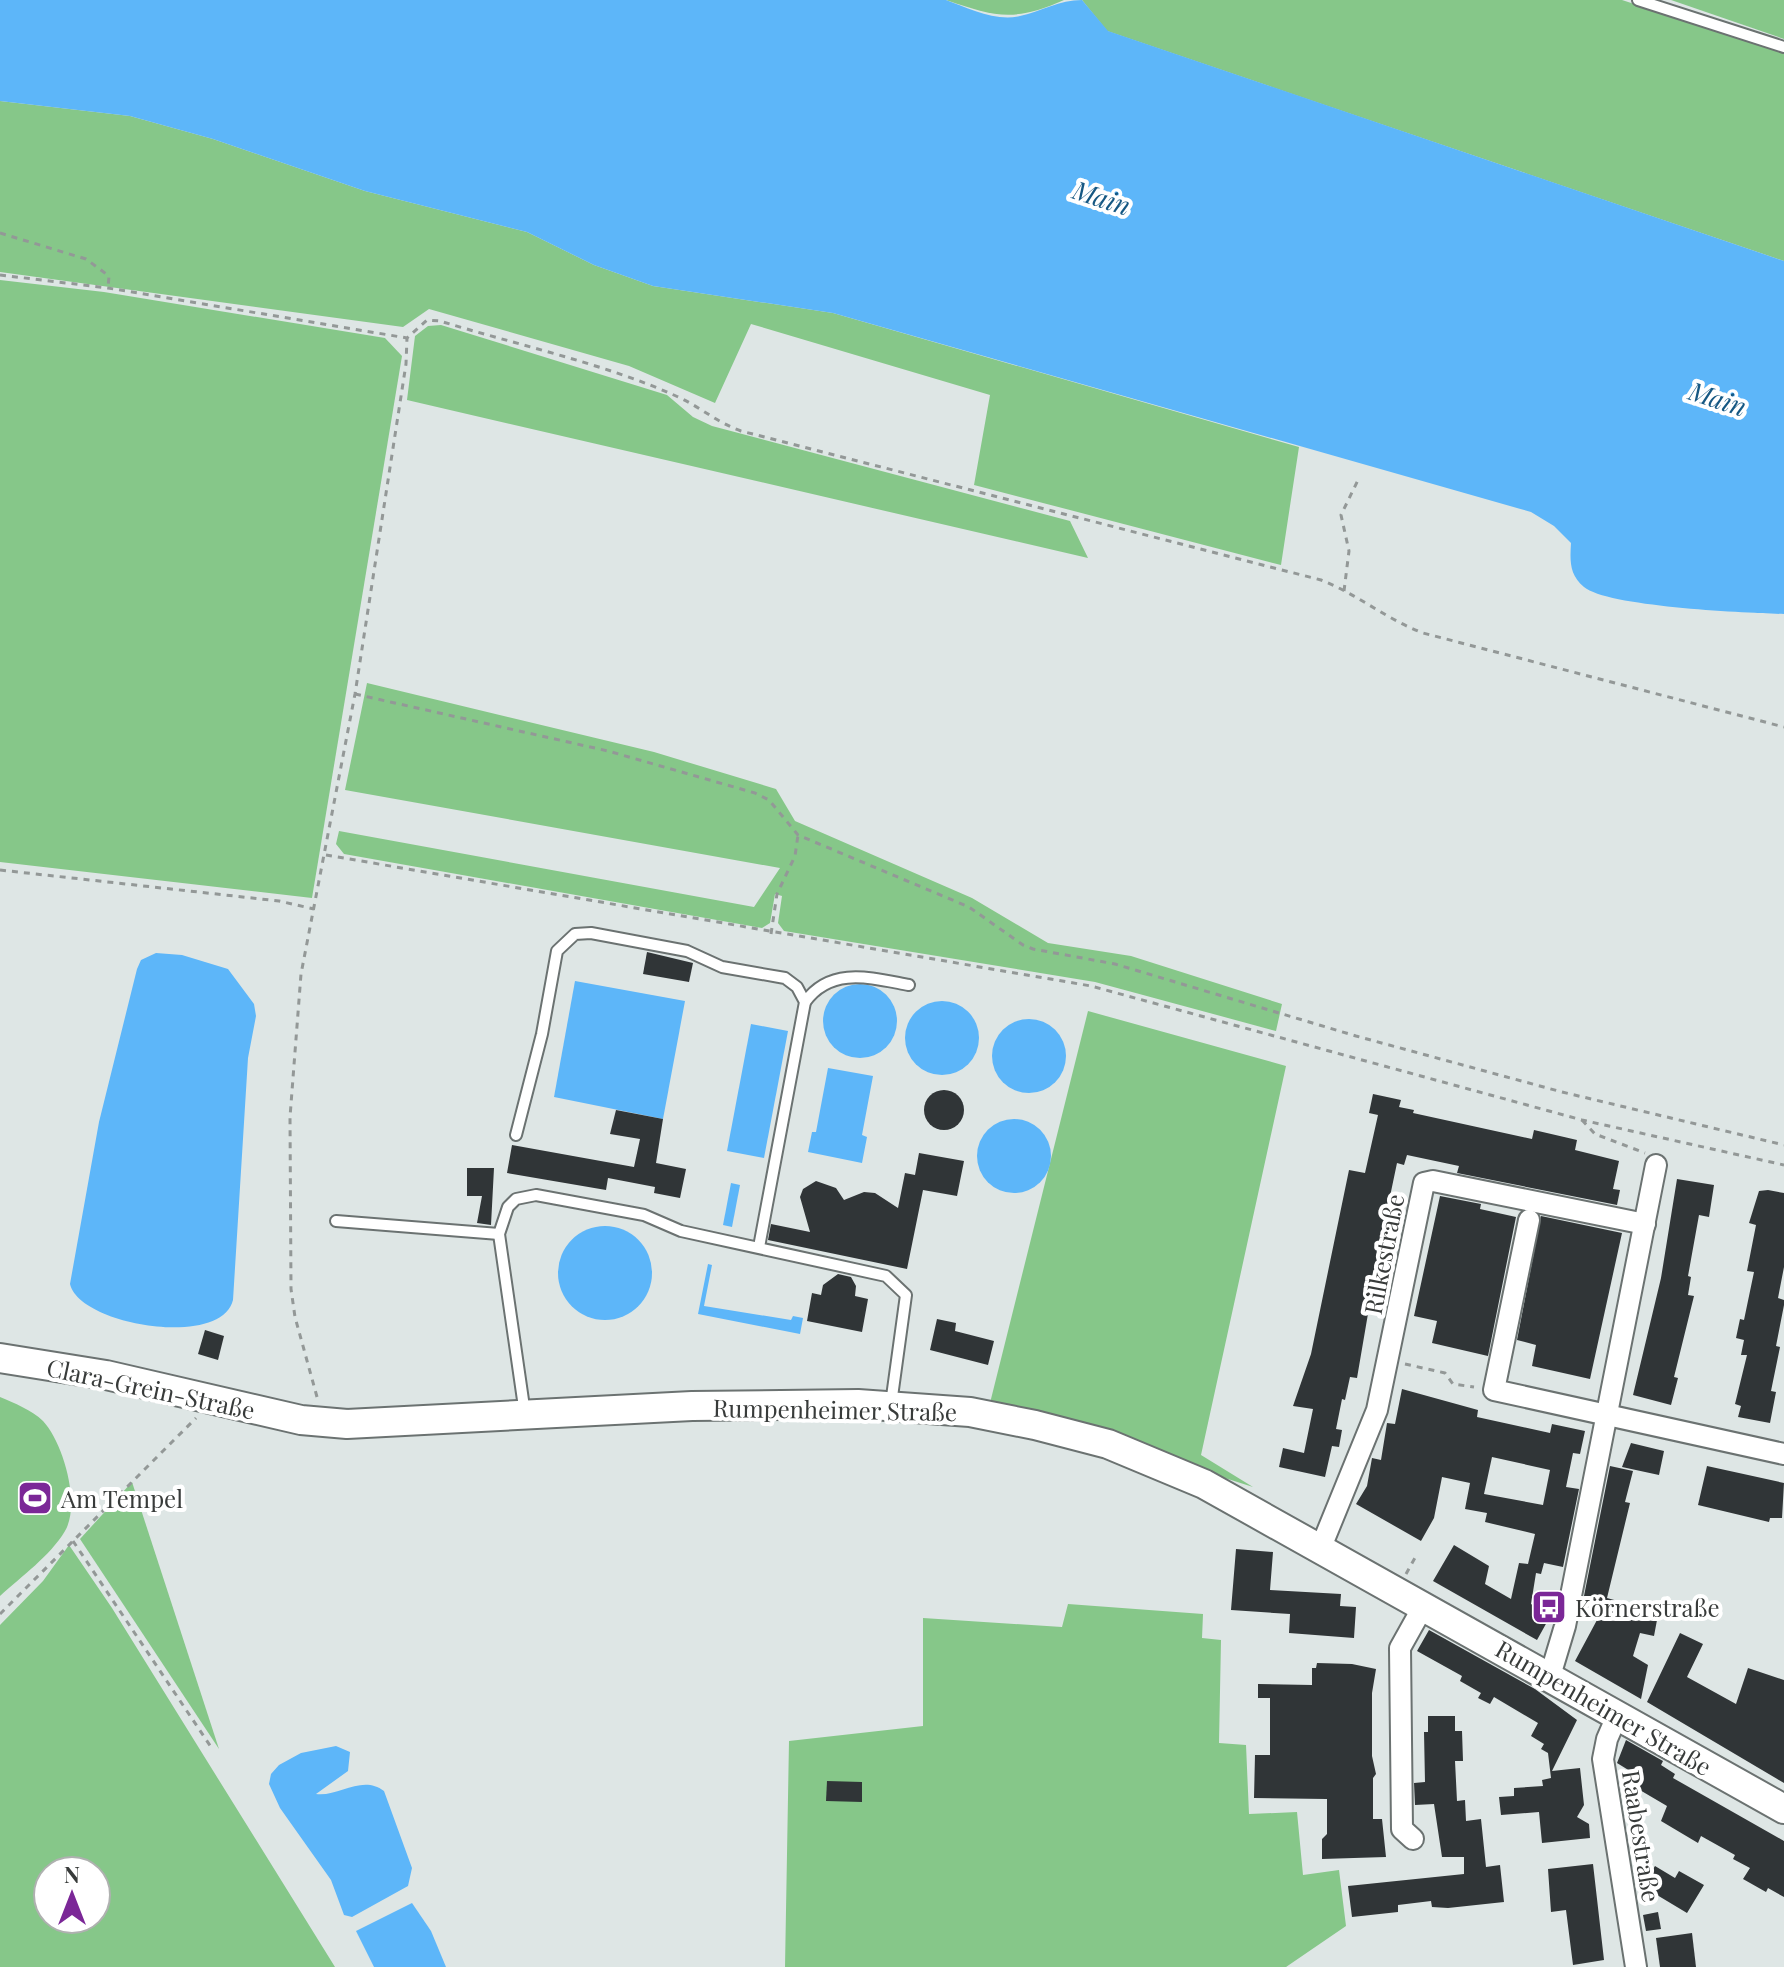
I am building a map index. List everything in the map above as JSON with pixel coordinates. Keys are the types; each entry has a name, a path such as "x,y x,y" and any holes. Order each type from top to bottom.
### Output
{"street":[{"path":"1550,1676 1565,1626 1656,1165"},
{"name":"Rilkestraße","path":"1321,1547 1373,1421 1389,1360 1422,1188 1428,1181 1645,1224"},
{"path":"1529,1220 1494,1390 1784,1454"},
{"name":"Clara-Grein-Straße","path":"0,1358 106,1375 313,1421"},
{"name":"Rumpenheimer Straße","path":"313,1421 381,1425 692,1406 891,1407 970,1412 1108,1444 1204,1484 1321,1547 1784,1809"},
{"path":"1413,1839 1402,1829 1400,1648 1424,1605"},
{"name":"Raabestraße","path":"1617,1716 1603,1759 1636,1967"}],"lane":[{"path":"1638,0 1784,47"},
{"path":"516,1135 527,1081 542,1034 557,951 575,934 591,933 687,951 722,967 785,978 797,987 805,1002"},
{"path":"759,1247 805,1002 814,990 838,978 874,978 909,985"},
{"path":"526,1416 499,1234 508,1207 516,1199 536,1195 644,1215 681,1231 886,1276 899,1285 906,1295 891,1407"},
{"path":"336,1221 499,1234"}],"path":[{"path":"0,233 86,259 109,276 108,288"},
{"path":"0,275 108,288 407,338"},
{"path":"313,1421 291,1289 290,1117 301,974 355,694 406,364 407,338 427,320 440,321 640,382 678,396 709,418 741,431 1321,580 1344,591 1381,616 1423,633 1784,727"},
{"path":"1344,591 1349,551 1341,515 1359,478"},
{"path":"355,694 608,751 755,793 769,800 798,835 969,907 1033,949 1115,964 1503,1076 1679,1122 1784,1145"},
{"path":"771,934 777,894 795,856 798,835"},
{"path":"326,855 771,934 1091,986 1582,1120 1784,1165"},
{"path":"0,870 279,901 314,909"},
{"path":"1582,1120 1595,1134 1642,1151 1656,1165"},
{"path":"1389,1360 1445,1373 1453,1384 1494,1390"},
{"path":"0,1614 212,1401"},
{"path":"73,1541 213,1750"}],"green space":[{"path":"946,0 1064,0 1032,12 1005,15"},
{"path":"1082,0 1622,0 1784,53 1784,261 1107,31"},
{"path":"1671,0 1784,0 1784,39"},
{"path":"0,101 130,116 213,139 365,191 527,232 594,265 653,286 833,313 1299,447 1281,565 974,485 990,395 751,324 715,403 629,366 429,309 403,327 0,272"},
{"path":"0,280 104,292 385,338 402,356 312,898 0,862"},
{"path":"441,325 667,395 693,417 712,426 1070,521 1088,558 407,400 415,336 428,326"},
{"path":"367,683 654,752 776,789 795,821 972,898 1048,943 1131,956 1282,1004 1276,1031 1095,982 784,931 778,923 782,896 775,894 770,923 762,928 344,854 336,844 339,831 754,907 780,868 345,790"},
{"path":"1088,1011 1286,1066 1201,1455 1253,1487 990,1403"},
{"name":"Am Tempel","path":"0,1397 34,1413 50,1431 68,1474 71,1505 65,1531 52,1549 0,1596"},
{"path":"132,1482 219,1749 80,1539"},
{"path":"69,1545 112,1608 335,1967 0,1967 0,1625 43,1581"},
{"path":"1068,1604 1203,1614 1202,1638 1221,1640 1219,1743 1246,1745 1249,1814 1297,1812 1303,1875 1339,1870 1346,1926 1286,1967 785,1967 789,1741 923,1726 923,1618 1062,1627"}],"water":[{"name":"Main","path":"0,0 946,0 982,13 1011,17 1082,0 1108,31 1784,261 1784,614 1680,608 1598,594 1584,587 1573,572 1571,543 1554,526 1531,512 833,313 653,286 594,265 527,232 365,191 213,139 130,116 0,101"},
{"path":"156,953 182,955 228,969 254,1004 256,1016 248,1058 233,1300 223,1315 204,1324 179,1327 150,1326 98,1311 79,1298 70,1284 99,1122 137,969 141,960"},
{"path":"575,981 685,1001 663,1119 554,1097"},
{"path":"860,984 874,987 886,995 894,1007 897,1021 894,1035 886,1047 874,1055 860,1058 846,1055 834,1047 826,1035 823,1021 826,1007 834,995 846,987"},
{"path":"942,1001 956,1004 968,1012 976,1024 979,1038 976,1052 968,1064 956,1072 942,1075 928,1072 916,1064 908,1052 905,1038 908,1024 916,1012 928,1004"},
{"path":"1029,1019 1043,1022 1055,1030 1063,1042 1066,1056 1063,1070 1055,1082 1043,1090 1029,1093 1015,1090 1003,1082 995,1070 992,1056 995,1042 1003,1030 1015,1022"},
{"path":"751,1024 788,1031 764,1158 727,1151"},
{"path":"828,1068 873,1076 862,1135 867,1137 862,1163 808,1152 812,1132 816,1132"},
{"path":"1014,1119 1028,1122 1040,1130 1048,1142 1051,1156 1048,1170 1040,1182 1028,1190 1014,1193 1000,1190 988,1182 980,1170 977,1156 980,1142 988,1130 1000,1122"},
{"path":"731,1183 740,1185 732,1227 723,1225"},
{"path":"605,1226 623,1230 638,1240 648,1255 652,1273 648,1291 638,1306 623,1316 605,1320 587,1316 572,1306 562,1291 558,1273 562,1255 572,1240 587,1230"},
{"path":"708,1264 712,1265 704,1306 791,1320 793,1316 803,1318 800,1334 698,1314"},
{"path":"336,1746 350,1752 348,1771 316,1794 359,1785 376,1786 384,1791 412,1868 408,1886 352,1917 344,1915 331,1880 280,1808 269,1784 271,1774 279,1765 301,1753"},
{"path":"412,1903 431,1931 446,1967 374,1967 356,1931"}],"building":[{"path":"647,952 693,963 689,982 643,974"},
{"path":"944,1090 958,1096 964,1110 958,1124 944,1130 930,1124 924,1110 930,1096"},
{"path":"1373,1094 1401,1100 1399,1107 1414,1110 1413,1113 1532,1139 1534,1130 1577,1140 1575,1150 1619,1161 1613,1189 1620,1190 1617,1205 1457,1173 1459,1166 1407,1155 1404,1165 1397,1163 1388,1206 1396,1207 1394,1217 1391,1230 1384,1228 1373,1280 1380,1282 1376,1303 1370,1302 1357,1378 1350,1377 1345,1400 1342,1399 1336,1429 1342,1430 1339,1447 1332,1446 1325,1477 1279,1467 1283,1448 1304,1453 1313,1409 1293,1406 1311,1354 1349,1170 1365,1173 1378,1115 1369,1113"},
{"path":"616,1110 663,1119 656,1163 686,1169 680,1198 654,1193 655,1187 608,1178 606,1190 507,1173 512,1145 634,1167 640,1139 610,1134"},
{"path":"919,1153 964,1161 957,1196 923,1190 907,1269 768,1240 771,1224 810,1232 800,1197 803,1189 816,1181 836,1188 844,1200 864,1192 875,1193 898,1208 905,1173 915,1175"},
{"path":"467,1168 494,1168 491,1225 477,1223 482,1196 467,1196"},
{"path":"1677,1179 1714,1185 1709,1217 1699,1215 1688,1276 1691,1277 1688,1295 1694,1296 1674,1377 1678,1378 1671,1405 1633,1395 1661,1278"},
{"path":"1759,1191 1784,1193 1784,1267 1778,1298 1784,1300 1784,1305 1776,1346 1780,1347 1771,1391 1776,1392 1770,1423 1738,1417 1741,1406 1735,1404 1747,1355 1741,1355 1744,1340 1736,1338 1740,1319 1744,1320 1754,1272 1747,1271 1756,1225 1749,1223"},
{"path":"1440,1196 1481,1204 1480,1209 1516,1217 1488,1356 1432,1343 1437,1321 1414,1316"},
{"path":"1541,1216 1622,1233 1590,1379 1532,1366 1536,1345 1517,1340"},
{"path":"838,1274 851,1277 856,1286 855,1296 868,1299 862,1332 807,1321 812,1293 821,1295 823,1285"},
{"path":"937,1319 956,1323 955,1331 994,1341 988,1365 930,1350"},
{"path":"205,1330 224,1336 218,1360 198,1354"},
{"path":"1402,1389 1478,1410 1477,1417 1550,1433 1552,1424 1585,1431 1580,1454 1573,1453 1566,1487 1579,1489 1563,1567 1544,1563 1541,1574 1536,1573 1531,1604 1544,1612 1540,1618 1547,1622 1537,1640 1433,1581 1454,1545 1489,1566 1485,1584 1511,1599 1519,1563 1528,1564 1535,1534 1485,1522 1487,1513 1465,1509 1470,1483 1442,1477 1434,1518 1421,1541 1356,1504 1367,1486 1372,1458 1381,1460 1387,1423 1395,1424","holes":["1492,1457 1550,1470 1543,1505 1484,1494"]},
{"path":"1631,1443 1664,1451 1659,1475 1622,1467"},
{"path":"1610,1466 1633,1471 1625,1502 1630,1503 1607,1598 1625,1603 1623,1613 1657,1620 1654,1636 1640,1633 1633,1656 1648,1665 1641,1699 1575,1661 1597,1620 1580,1616"},
{"path":"1707,1466 1784,1483 1782,1518 1770,1518 1769,1522 1698,1505"},
{"path":"1236,1549 1273,1552 1270,1590 1341,1594 1340,1606 1356,1607 1354,1638 1289,1633 1290,1614 1231,1610"},
{"path":"1429,1630 1535,1689 1577,1720 1552,1771 1580,1768 1584,1805 1577,1817 1589,1824 1590,1838 1542,1843 1539,1812 1501,1815 1499,1797 1514,1796 1514,1788 1543,1786 1542,1780 1551,1778 1548,1753 1541,1749 1544,1744 1531,1736 1538,1723 1494,1697 1490,1704 1478,1698 1481,1693 1460,1681 1462,1676 1417,1651"},
{"path":"1680,1633 1703,1644 1687,1677 1736,1704 1748,1668 1784,1680 1784,1783 1647,1702"},
{"path":"1317,1663 1352,1664 1376,1669 1372,1693 1372,1756 1376,1774 1373,1778 1373,1819 1382,1819 1386,1857 1322,1859 1322,1839 1327,1834 1327,1799 1254,1798 1255,1755 1270,1755 1270,1698 1258,1698 1258,1684 1312,1685 1312,1668 1316,1668"},
{"path":"1428,1716 1455,1716 1455,1731 1462,1731 1463,1761 1455,1761 1457,1801 1465,1800 1466,1821 1481,1819 1486,1867 1500,1865 1504,1902 1448,1908 1432,1907 1431,1901 1398,1905 1398,1912 1352,1917 1348,1886 1464,1874 1464,1857 1442,1857 1434,1804 1415,1805 1414,1783 1425,1782 1424,1732 1428,1732"},
{"path":"1626,1740 1663,1761 1661,1765 1675,1774 1673,1778 1784,1841 1784,1897 1768,1888 1766,1892 1743,1879 1750,1868 1733,1859 1735,1855 1701,1836 1698,1843 1661,1821 1667,1806 1633,1786 1634,1783 1626,1778 1630,1771 1617,1763"},
{"path":"827,1781 862,1782 862,1802 826,1801"},
{"path":"1593,1864 1604,1960 1573,1965 1566,1910 1551,1912 1548,1869"},
{"path":"1655,1866 1675,1878 1679,1871 1704,1885 1687,1913 1642,1886"},
{"path":"1658,1912 1661,1929 1646,1931 1643,1915"},
{"path":"1692,1933 1696,1967 1660,1967 1656,1938"}],"place":[{"name":"Am Tempel","path":"35,1498"},
{"name":"Körnerstraße","path":"1549,1607"}]}
